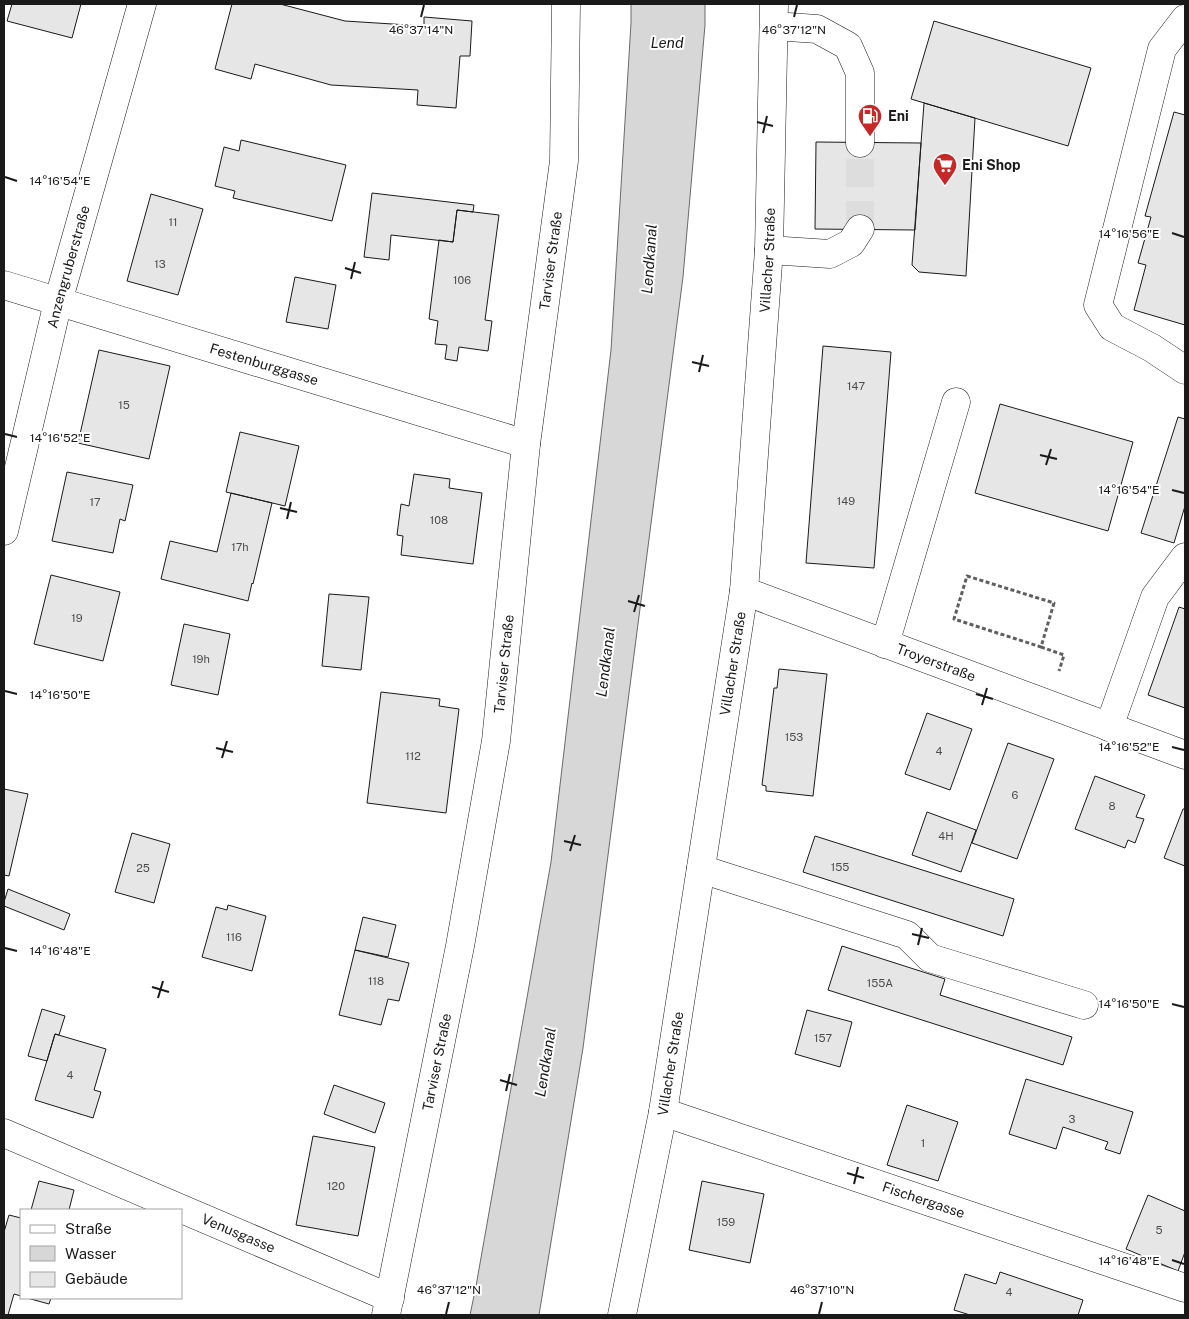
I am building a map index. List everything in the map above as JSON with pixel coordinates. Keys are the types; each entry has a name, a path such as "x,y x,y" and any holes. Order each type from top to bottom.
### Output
{"street":[{"name":"Anzengruberstraße","path":"4,531 58,302 142,4"},
{"name":"Tarviser Straße","path":"388,1306 460,946 496,741 526,444 564,162 566,4"},
{"path":"774,15 817,29 848,46 860,74 860,143"},
{"name":"Villacher Straße","path":"622,1315 663,1112 744,591 769,250 774,15"},
{"path":"1185,19 1162,49 1098,305 1112,327 1152,348 1185,370"},
{"path":"769,250 830,254 850,243 860,229"},
{"name":"Festenburggasse","path":"4,285 526,444"},
{"path":"885,644 956,402"},
{"path":"1109,727 1155,597 1185,557"},
{"name":"Troyerstraße","path":"744,591 1185,755"},
{"path":"701,869 907,935 930,958 1084,1005"},
{"name":"Fischergasse","path":"663,1112 1185,1288"},
{"name":"Venusgasse","path":"4,1133 173,1209"},
{"name":"Venusgasse","path":"182,1213 388,1306"}],"path":[{"path":"967,576 1054,603 1041,647 954,619 967,576"}],"water":[{"name":"Lend","path":"631,4 705,4 705,25 683,277 583,1048 539,1315 470,1315 551,862 611,350"}],"building":[{"path":"12,4 81,4 72,38 7,21"},
{"path":"232,4 280,4 345,21 424,26 424,17 472,21 470,56 460,56 456,108 417,105 418,90 331,85 255,64 251,79 215,69"},
{"path":"934,21 1091,68 1068,146 911,99"},
{"name":"Eni Shop","path":"924,103 975,118 966,276 919,272 912,265"},
{"path":"1174,112 1185,115 1185,325 1134,310 1146,265 1138,263 1151,217 1145,216"},
{"path":"241,140 346,165 332,221 233,198 235,191 215,186 224,147 239,151"},
{"path":"816,142 921,143 915,230 815,229"},
{"path":"372,193 474,205 473,212 457,210 453,242 391,235 389,260 364,257"},
{"path":"151,194 203,209 178,295 127,281"},
{"path":"457,210 499,215 485,320 492,321 488,351 459,347 457,361 445,359 447,345 435,344 438,321 429,319 439,240 453,242"},
{"path":"295,277 336,285 328,329 286,322"},
{"path":"823,346 891,352 874,568 806,563"},
{"path":"99,350 170,366 149,459 78,443"},
{"path":"1000,404 1133,442 1108,531 975,493"},
{"path":"1178,417 1185,419 1185,506 1174,543 1141,533"},
{"path":"240,432 299,446 285,506 226,492"},
{"path":"67,472 133,485 125,521 120,519 113,553 52,541"},
{"path":"414,474 450,479 449,488 482,493 473,564 401,555 403,536 397,535 401,504 409,506"},
{"path":"231,493 272,503 248,601 161,579 170,541 217,552"},
{"path":"51,575 120,592 103,661 34,644"},
{"path":"329,594 369,597 361,670 322,666"},
{"path":"1179,607 1185,609 1185,708 1148,695"},
{"path":"184,624 230,634 218,695 171,685"},
{"path":"779,669 827,674 813,796 766,791 766,786 762,785 774,688 777,688"},
{"path":"381,692 440,699 439,706 459,709 446,813 367,803"},
{"path":"927,713 972,729 950,790 905,774"},
{"path":"1008,743 1054,759 1017,859 972,843"},
{"path":"1095,776 1145,795 1136,817 1144,819 1135,843 1128,840 1125,848 1075,829"},
{"path":"4,789 28,794 9,876 4,875"},
{"path":"1183,809 1185,809 1185,866 1164,858"},
{"path":"927,812 976,830 961,872 912,855"},
{"path":"132,833 170,844 154,903 115,892"},
{"path":"815,836 1014,899 1003,936 803,872"},
{"path":"8,889 70,914 64,930 4,906"},
{"path":"228,905 266,916 252,971 202,957 216,907 227,910"},
{"path":"363,917 396,925 388,957 355,950"},
{"path":"842,946 945,979 940,995 1072,1037 1063,1065 828,990"},
{"path":"355,950 409,963 399,1001 388,999 381,1025 339,1015"},
{"path":"42,1009 65,1016 59,1035 55,1034 47,1061 28,1056"},
{"path":"807,1010 852,1022 840,1067 795,1054"},
{"path":"55,1034 106,1049 94,1090 101,1092 93,1118 35,1100"},
{"path":"1026,1079 1133,1112 1120,1154 1105,1149 1108,1142 1063,1127 1056,1149 1009,1134"},
{"path":"334,1085 385,1103 375,1133 324,1114"},
{"path":"907,1105 958,1122 938,1181 887,1165"},
{"path":"313,1136 375,1147 358,1236 296,1225"},
{"path":"39,1181 74,1190 69,1209 31,1209"},
{"path":"702,1181 764,1194 750,1263 689,1250"},
{"path":"1148,1195 1185,1211 1185,1252 1178,1271 1126,1249"},
{"path":"9,1215 20,1218 20,1296 14,1294 8,1315 4,1315 4,1232"},
{"path":"1000,1272 1083,1300 1078,1315 970,1315 954,1310 965,1274 996,1284"},
{"path":"31,1299 51,1299 49,1304"}],"tunnel":[{"path":"860,143 860,229"}],"place":[{"name":"Eni","path":"870,137"},
{"name":"Eni Shop","path":"945,186"}],"water label":[{"name":"Lendkanal","path":"649,259"},
{"name":"Lendkanal","path":"605,662"},
{"name":"Lendkanal","path":"545,1062"}]}
